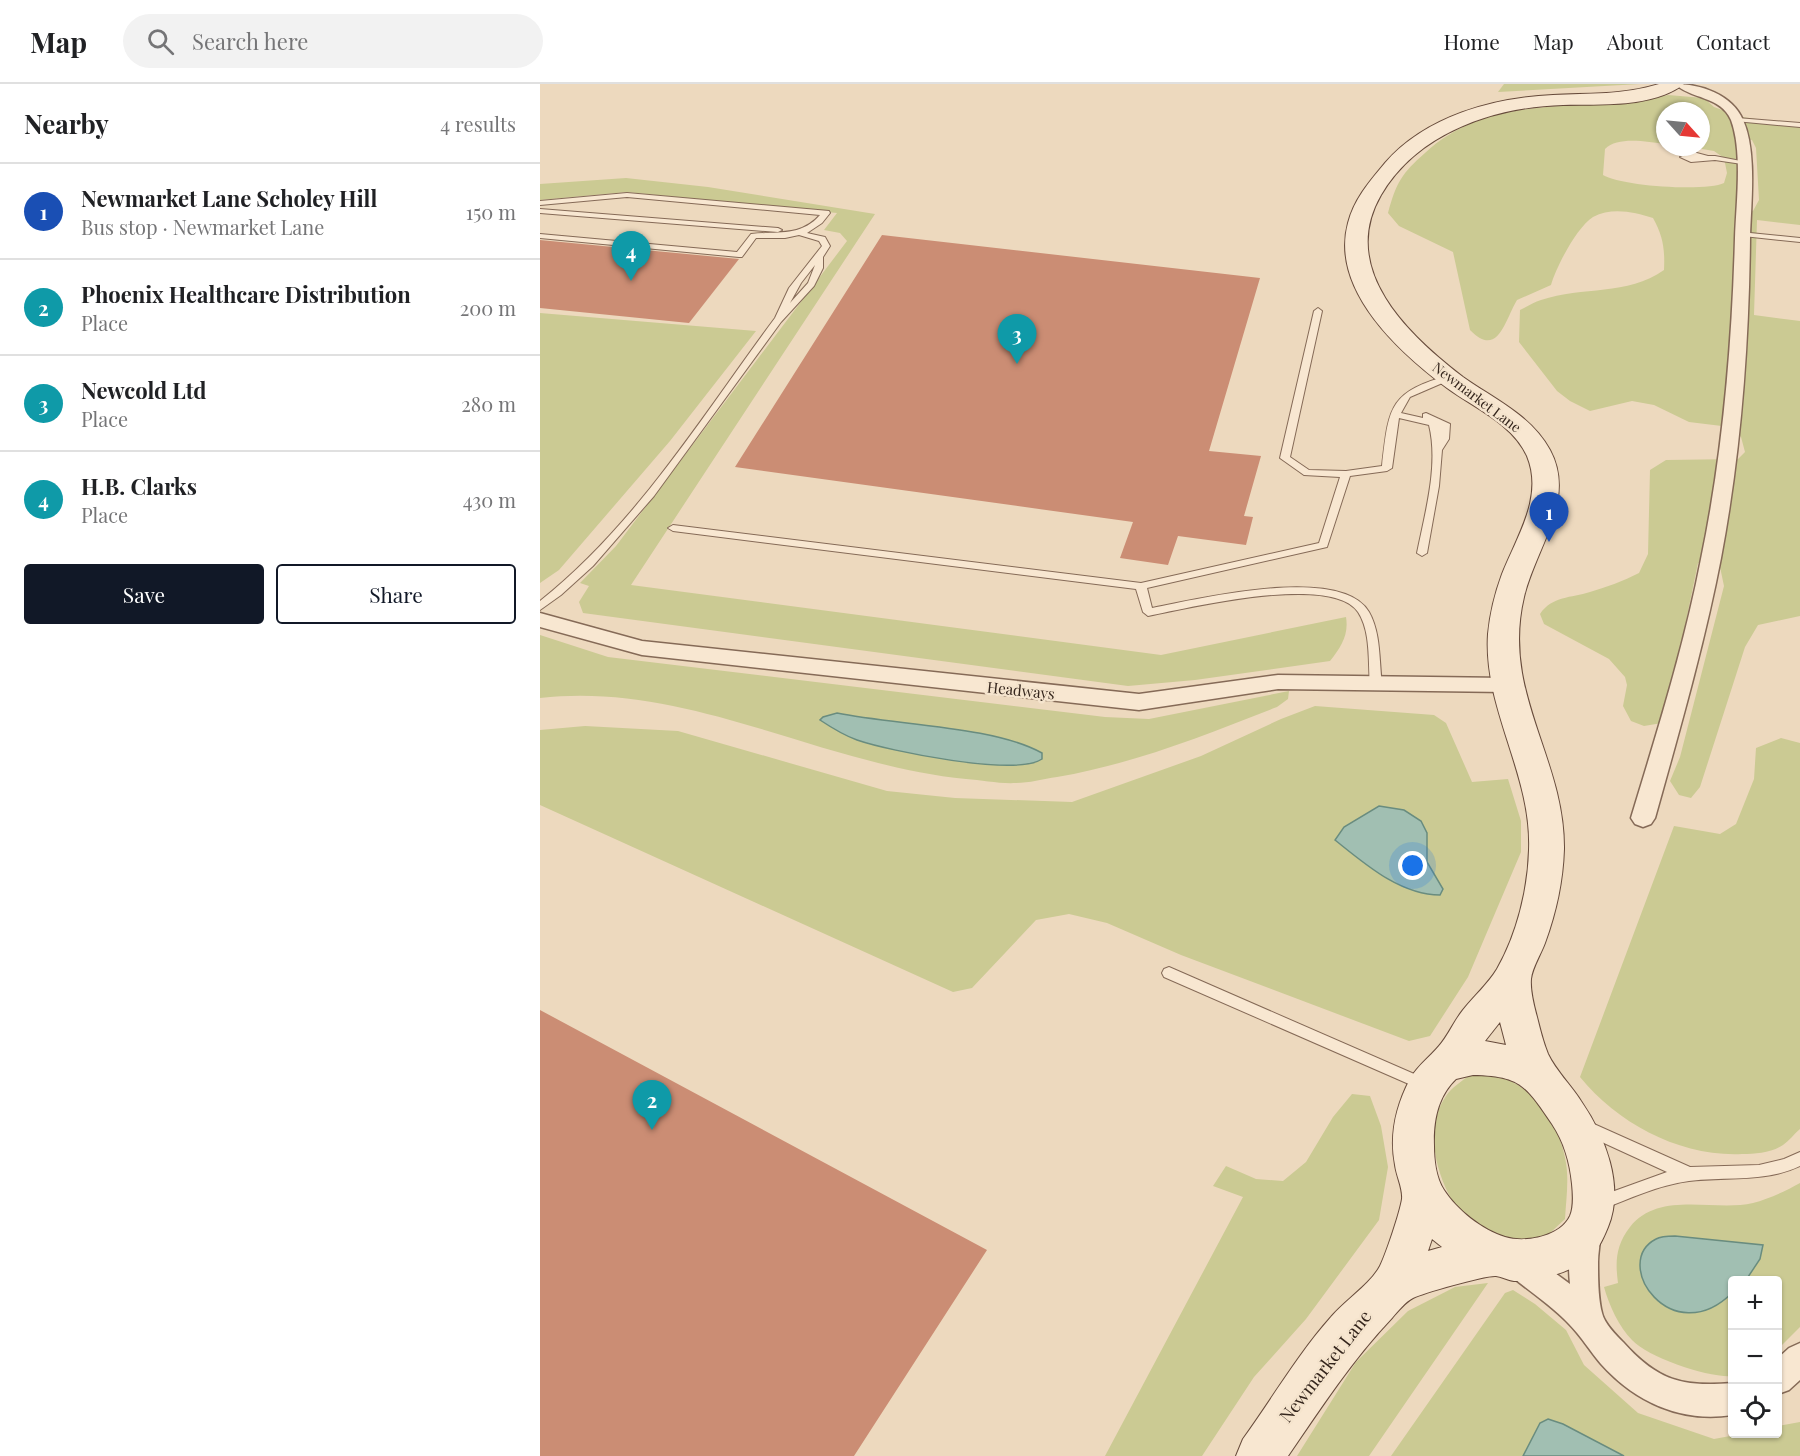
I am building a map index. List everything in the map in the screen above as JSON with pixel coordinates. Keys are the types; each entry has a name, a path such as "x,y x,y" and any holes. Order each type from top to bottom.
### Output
{"main road":[{"name":"Newmarket Lane","path":"1504,1257 1450,1228 1424,1195 1414,1158 1413,1128 1417,1103 1512,977 1542,897 1548,856 1544,802 1514,718 1506,685 1503,641 1506,611 1517,572 1542,512 1547,482 1545,469 1537,449 1518,425 1450,378 1400,336 1374,303 1359,275 1355,241 1357,224 1362,210 1384,176 1410,150 1434,133 1480,112 1533,102 1640,96 1675,84"},
{"name":"Newmarket Lane","path":"1512,977 1520,1032 1539,1074 1573,1122 1591,1168 1591,1218"},
{"path":"1439,1073 1481,1059 1500,1060 1520,1065 1539,1074"},
{"name":"Newmarket Lane","path":"1260,1456 1346,1334 1397,1281 1424,1195"},
{"path":"1397,1281 1504,1257 1558,1252 1591,1218"}],"street":[{"path":"1643,818 1703,600 1716,526 1740,338 1743,234 1742,162 1737,120 1717,101 1681,84"},
{"name":"Headways","path":"540,620 642,648 1139,702 1278,682 1506,685"},
{"path":"1587,1320 1583,1261 1591,1218"},
{"path":"1504,1257 1566,1300 1587,1320 1626,1368 1664,1393 1684,1402 1712,1403 1728,1400"},
{"path":"1782,1375 1800,1359"}],"lane":[{"path":"1737,120 1800,125"},
{"path":"1705,158 1742,162"},
{"path":"540,203 627,195 826,213 816,227 799,233 783,238 754,236 739,255 540,236"},
{"path":"540,211 799,233 826,241 816,277 796,303 779,319 719,402 622,528 586,568 540,606"},
{"path":"1743,234 1800,240"},
{"path":"1318,310 1286,458 1307,472 1346,474 1387,468 1392,429 1403,399 1419,389 1450,378"},
{"path":"1398,412 1433,423 1438,448 1422,553"},
{"path":"673,528 1140,586 1323,545 1346,474"},
{"path":"1140,586 1148,612 1305,588 1338,594 1358,605 1369,626 1376,684"},
{"path":"1169,973 1439,1073"},
{"path":"1573,1122 1689,1174"},
{"path":"1591,1218 1646,1186 1689,1174 1750,1174 1771,1171 1800,1159"}],"shaded area":[{"path":"1504,84 1640,84 1498,92"},
{"path":"1668,95 1704,98 1708,102 1656,102 1656,143 1625,141 1617,142 1605,149 1603,175 1644,185 1700,187 1724,183 1727,173 1724,158 1710,150 1710,103 1742,117 1800,125 1800,225 1757,220 1754,315 1800,321 1800,616 1758,625 1745,647 1700,787 1691,798 1679,795 1670,781 1680,757 1724,586 1720,567 1707,561 1698,563 1686,621 1675,709 1668,722 1644,726 1631,721 1623,706 1627,685 1625,677 1609,659 1544,624 1540,614 1550,604 1562,598 1603,588 1639,573 1648,554 1650,470 1666,460 1738,459 1745,452 1741,437 1730,427 1689,422 1654,405 1632,401 1590,411 1570,401 1557,391 1519,342 1520,310 1533,303 1573,293 1635,284 1664,270 1663,243 1653,218 1631,212 1615,211 1593,217 1580,229 1568,248 1551,285 1517,300 1500,333 1494,339 1487,340 1480,338 1470,330 1453,252 1399,226 1388,213 1401,179 1425,153 1452,133 1480,120 1510,112","holes":["1739,139 1752,140 1756,148 1759,200 1753,211 1743,209 1737,199"]},
{"path":"626,178 708,187 875,214 631,585 1161,655 1346,617 1345,635 1338,651 1330,661 1195,680 1128,686 583,613 579,602 589,586 580,583 616,546 847,241 840,233 824,230 837,213 627,192 540,200 540,184"},
{"path":"540,313 756,331 670,441 559,570 540,583"},
{"path":"540,635 608,657 1105,717 1149,719 1289,691 1288,699 1277,707 1141,757 1057,777 1004,783 912,771 859,758 702,712 649,702 595,696 540,698"},
{"path":"1315,706 1434,715 1446,723 1472,782 1508,779 1521,821 1521,852 1468,977 1430,1036 1409,1041 1181,955 1107,923 1069,914 1036,920 972,988 953,992 540,805 540,730 585,726 678,731 887,791 955,798 1072,802 1201,756"},
{"path":"837,713 998,737 1042,753 1042,759 1028,764 980,764 923,756 873,745 852,738 820,720"},
{"path":"1781,738 1800,743 1800,1129 1774,1150 1747,1154 1696,1150 1652,1134 1632,1123 1595,1094 1580,1077 1674,826 1720,834 1736,824 1754,779 1756,748"},
{"path":"1379,806 1404,810 1421,821 1427,833 1427,862 1443,889 1440,895 1425,894 1397,884 1371,868 1335,840 1344,827"},
{"path":"1470,1075 1498,1077 1524,1089 1534,1098 1552,1123 1566,1163 1565,1219 1550,1233 1509,1249 1484,1239 1458,1210 1440,1173 1435,1152 1434,1132 1438,1113 1448,1093"},
{"path":"1352,1094 1370,1096 1381,1126 1388,1167 1379,1220 1306,1319 1254,1377 1202,1456 1105,1456 1243,1197 1213,1186 1226,1166 1256,1179 1283,1181 1306,1162 1333,1117"},
{"path":"1800,1183 1800,1327 1782,1345 1782,1276 1728,1276 1728,1376 1709,1374 1680,1366 1652,1354 1632,1340 1615,1315 1604,1287 1618,1283 1619,1247 1630,1227 1642,1216 1656,1209 1688,1204 1738,1205 1753,1203"},
{"path":"1675,1236 1763,1245 1760,1259 1749,1276 1728,1276 1728,1296 1710,1309 1688,1313 1669,1308 1654,1297 1644,1282 1640,1266 1644,1251 1656,1239"},
{"path":"1488,1283 1369,1456 1297,1456 1356,1362 1408,1311 1455,1287"},
{"path":"1513,1290 1535,1304 1566,1330 1584,1365 1638,1413 1714,1439 1728,1436 1782,1438 1782,1425 1800,1422 1800,1456 1391,1456 1505,1293"},
{"path":"1548,1419 1563,1424 1624,1456 1523,1456 1540,1423"}],"building":[{"path":"882,235 1260,278 1209,451 1261,456 1244,516 1253,517 1246,545 1178,536 1168,565 1120,558 1133,522 735,467"},
{"path":"540,240 739,259 689,323 540,308"},
{"path":"540,1010 987,1250 854,1456 540,1456"}],"place":[{"name":"H.B. Clarks","path":"631,281"},
{"name":"Newcold Ltd","path":"1017,364"},
{"name":"Newmarket Lane Scholey Hill","path":"1549,542"},
{"name":"Phoenix Healthcare Distribution","path":"652,1130"}]}
